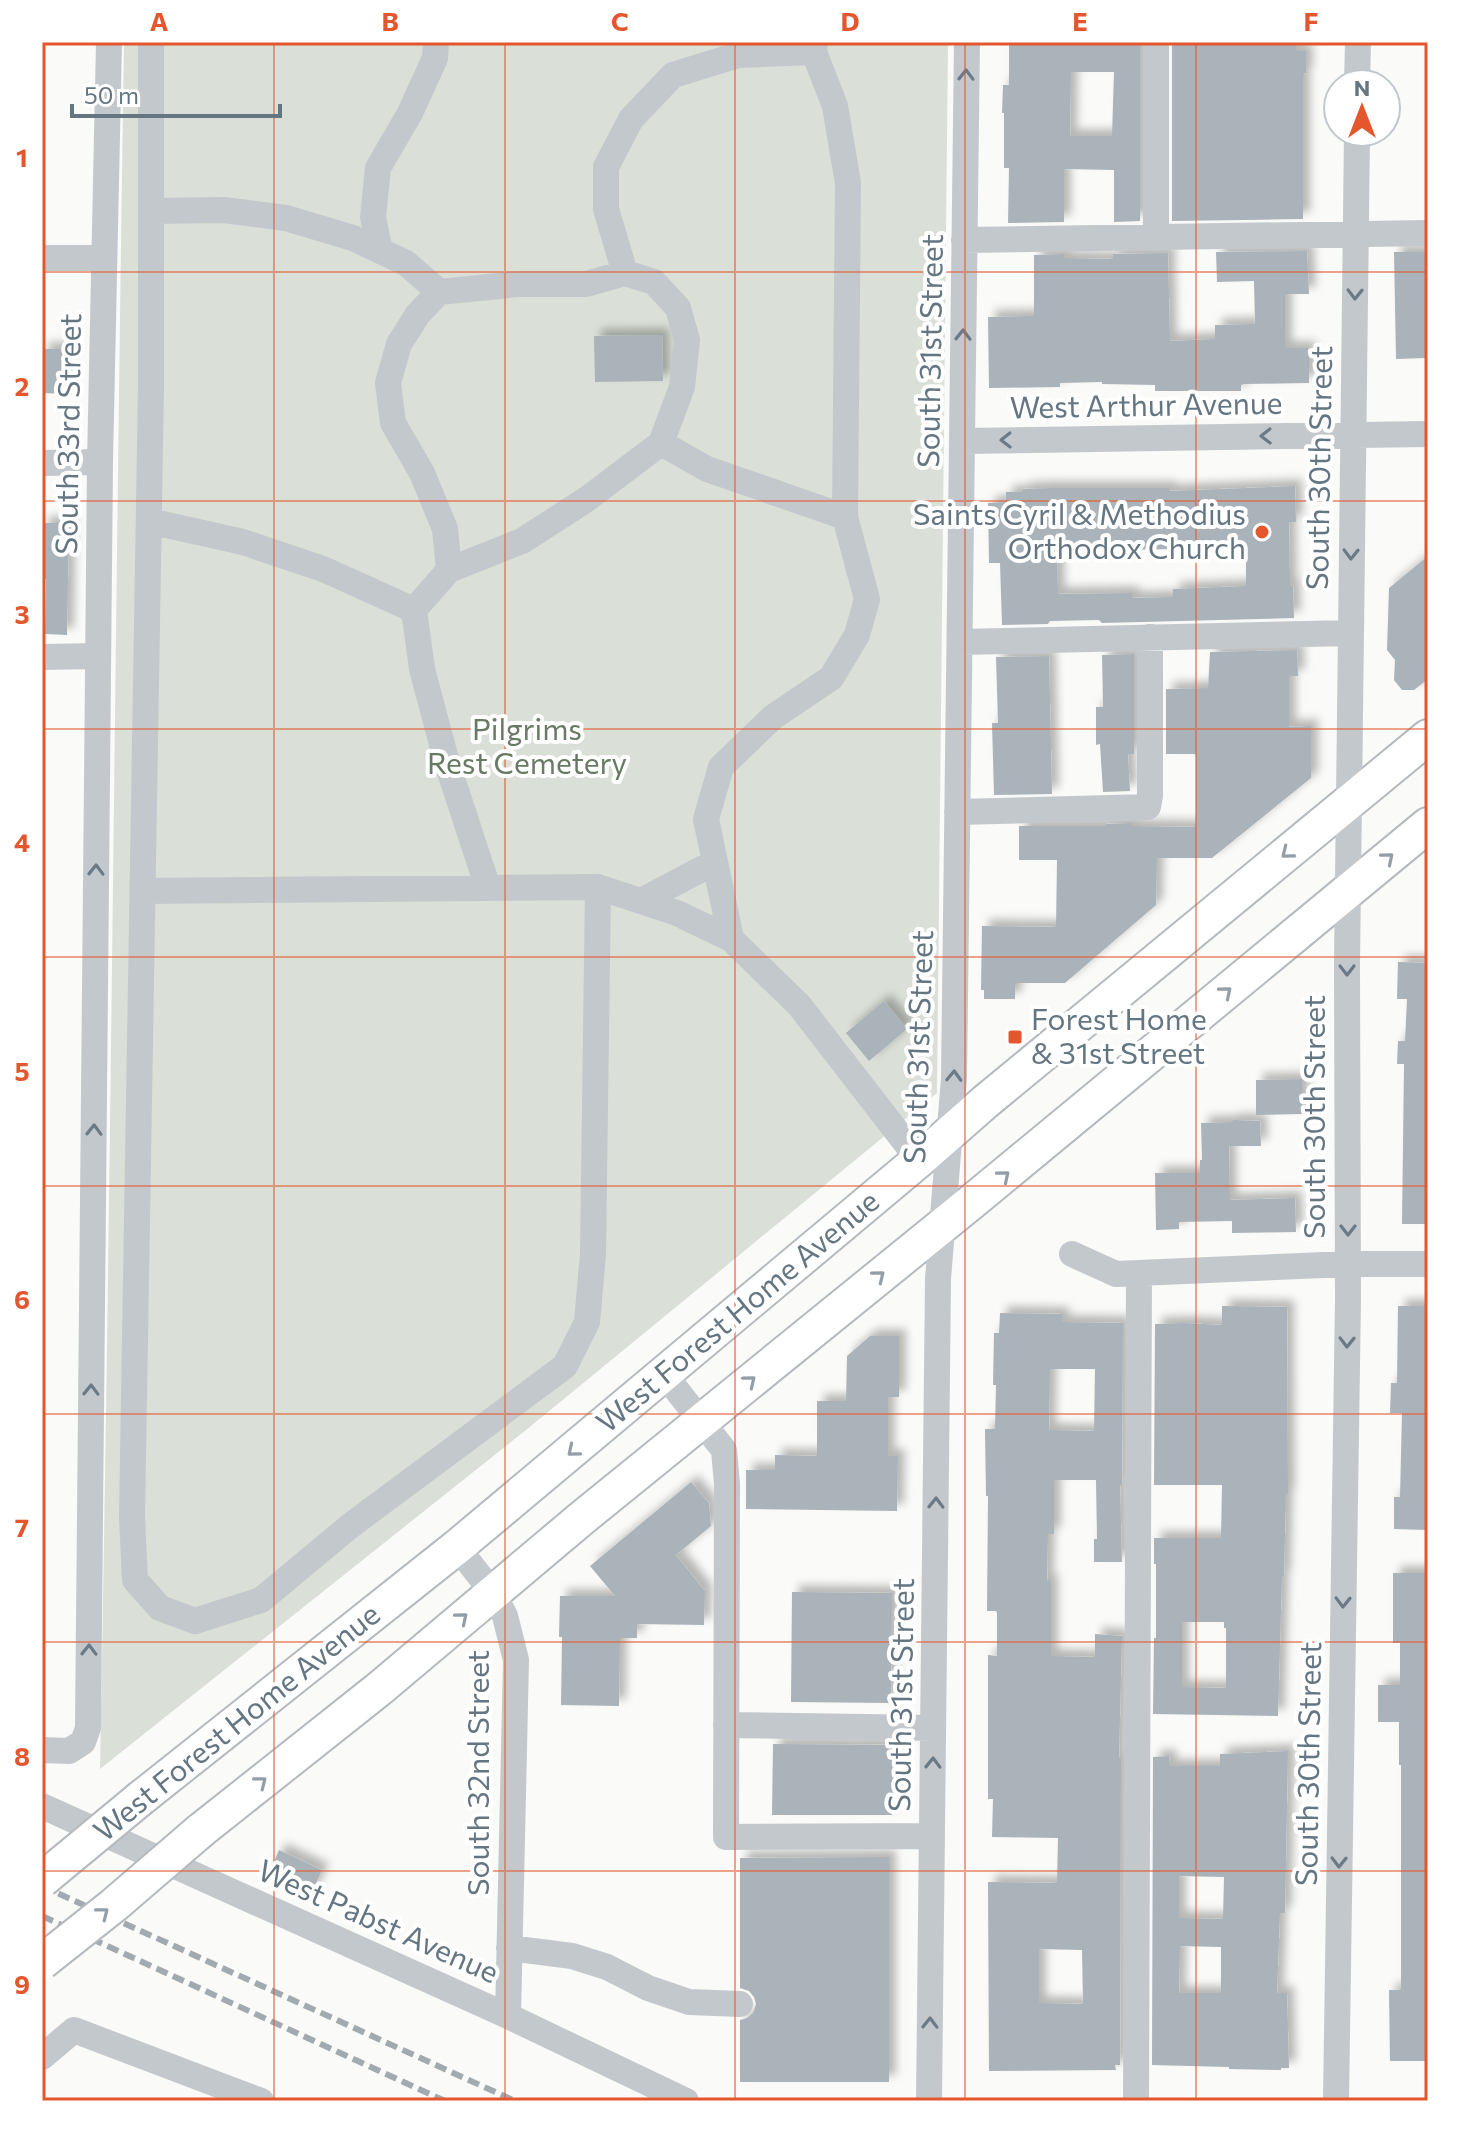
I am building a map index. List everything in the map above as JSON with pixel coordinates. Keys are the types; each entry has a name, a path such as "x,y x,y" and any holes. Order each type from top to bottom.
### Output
{"main road":[{"name":"West Forest Home Avenue","path":"42,1880 457,1547 1021,1072 1428,737"},
{"name":"West Forest Home Avenue","path":"42,1962 379,1689 701,1420 1428,825"}],"street":[{"name":"South 33rd Street","path":"42,1750 69,1751 83,1742 88,1728 100,462 109,42"},
{"path":"151,42 149,521 132,1517 135,1580 160,1608 195,1621 261,1600 350,1526 565,1366 587,1322 593,1254 598,887"},
{"path":"380,251 373,217 378,168 416,100 435,58 436,42"},
{"name":"South 31st Street","path":"929,2101 938,1279 954,1078 967,42"},
{"path":"1156,42 1156,237"},
{"path":"1357,68 1358,42"},
{"path":"625,273 606,209 606,167 631,119 673,75 738,55 814,47 835,106 848,183 845,517 867,599 857,635 831,678 773,717 721,767 706,819 731,939"},
{"name":"South 30th Street","path":"1336,2101 1348,1264 1348,804 1357,148"},
{"path":"151,211 224,210 286,218 353,238 406,263 439,292"},
{"path":"964,240 1428,233"},
{"path":"42,258 104,258"},
{"path":"449,570 445,529 422,473 393,423 388,383 399,344 418,314 439,292 518,284 586,284 625,273 654,282 678,308 687,340 682,387 661,443 587,499 522,541 449,570 414,610 422,669 436,723 488,888"},
{"name":"West Arthur Avenue","path":"962,441 1428,434"},
{"path":"661,443 707,469 845,517"},
{"path":"42,463 100,462"},
{"path":"149,521 243,542 323,569 414,610"},
{"path":"960,642 1350,633"},
{"path":"957,812 1148,807 1150,637"},
{"path":"42,657 98,656"},
{"path":"641,901 715,862"},
{"path":"143,891 598,887 677,913 731,939 799,1005 919,1160"},
{"path":"1072,1254 1116,1274 1348,1264 1428,1264"},
{"path":"1136,2101 1139,1274"},
{"path":"664,1374 724,1450 727,1484 726,1837 932,1836"},
{"name":"South 32nd Street","path":"457,1547 493,1593 505,1616 516,1660 508,2016"},
{"path":"726,1725 933,1728"},
{"name":"West Pabst Avenue","path":"42,1806 508,2016 686,2101"},
{"path":"509,1948 572,1956 607,1967 648,1988 689,2002 740,2004"},
{"path":"42,2057 74,2030 255,2100"}],"green space":[{"name":"Pilgrims Rest Cemetery","path":"124,42 948,42 937,1093 526,1430 100,1769 107,1338"}],"building":[{"path":"1009,42 1140,42 1140,221 1114,222 1114,170 1064,169 1064,222 1008,223 1009,168 1004,168 1002,113 1003,85 1009,85","holes":["1071,72 1114,72 1112,136 1070,136"]},
{"path":"1172,42 1296,42 1296,51 1306,51 1306,73 1303,74 1303,219 1172,221"},
{"path":"1307,251 1309,294 1285,294 1285,348 1309,348 1309,383 1244,384 1241,391 1155,391 1155,385 1102,382 1060,383 1060,387 989,388 988,317 1034,316 1034,255 1064,254 1064,258 1113,259 1113,254 1168,253 1170,341 1215,339 1215,325 1255,324 1254,281 1217,282 1216,252"},
{"path":"1394,252 1427,252 1426,358 1396,359"},
{"path":"662,335 663,381 595,382 594,336"},
{"path":"42,349 66,349 66,394 42,393"},
{"path":"1295,486 1296,522 1289,522 1294,618 1102,623 1099,620 1050,621 1048,624 1002,625 1000,563 989,563 988,503 1006,502 1006,492 1023,492 1023,489 1169,488 1169,491","holes":["1246,543 1246,586 1173,589 1173,597 1132,598 1132,593 1058,594 1057,549 1183,549 1183,544"]},
{"path":"42,523 69,523 67,635 45,634 46,579 42,579"},
{"path":"1428,556 1428,679 1414,690 1402,690 1394,680 1395,660 1387,650 1389,588"},
{"path":"1297,650 1298,676 1289,676 1289,727 1311,726 1311,778 1212,858 1157,858 1156,905 1065,983 1015,983 1015,999 984,999 984,990 981,990 982,926 1056,927 1057,860 1019,860 1019,826 1132,823 1132,826 1196,827 1196,754 1166,754 1166,689 1208,688 1210,652"},
{"path":"1134,654 1134,754 1128,754 1130,791 1103,792 1100,744 1096,745 1096,707 1103,707 1102,655"},
{"path":"1049,656 1052,794 994,795 992,723 998,723 996,657"},
{"path":"1398,962 1428,963 1428,1224 1402,1224 1404,1064 1397,1064 1398,1041 1405,1041 1407,999 1397,999"},
{"path":"884,1001 907,1029 869,1061 846,1033"},
{"path":"1302,1079 1302,1114 1256,1115 1256,1080"},
{"path":"1260,1121 1261,1146 1229,1146 1230,1200 1295,1198 1296,1232 1232,1233 1232,1221 1179,1222 1179,1229 1156,1230 1155,1173 1200,1173 1201,1123"},
{"path":"1222,1306 1287,1307 1288,1494 1278,1716 1153,1714 1156,1638 1154,1538 1221,1538 1222,1485 1154,1485 1155,1324 1222,1325","holes":["1182,1622 1224,1622 1226,1688 1182,1687"]},
{"path":"1398,1306 1428,1306 1428,1530 1394,1529 1394,1497 1400,1497 1402,1413 1390,1413 1391,1383 1397,1383"},
{"path":"1000,1313 1062,1314 1062,1322 1123,1323 1122,1562 1094,1562 1094,1539 1097,1539 1096,1480 1054,1480 1054,1534 1048,1534 1047,1581 1051,1581 1051,1656 1095,1657 1095,1634 1122,1636 1119,1758 1120,2065 1115,2065 1116,2070 989,2071 988,1882 1057,1883 1058,1838 992,1837 993,1799 988,1799 988,1655 997,1656 997,1613 987,1611 985,1429 995,1429 994,1333 999,1333","holes":["1050,1369 1095,1369 1094,1431 1049,1430","1039,1949 1082,1950 1083,2004 1039,2003"]},
{"path":"870,1336 899,1336 899,1397 888,1397 888,1456 898,1456 897,1511 746,1509 746,1470 775,1470 775,1455 817,1456 817,1401 846,1401 847,1356"},
{"path":"691,1482 709,1503 711,1526 676,1555 705,1591 704,1625 637,1624 637,1638 620,1638 619,1706 561,1705 560,1596 615,1596 590,1566"},
{"path":"1393,1573 1428,1573 1428,2061 1390,2061 1389,1990 1401,1990 1401,1765 1399,1722 1378,1722 1378,1685 1400,1685 1400,1643 1393,1643"},
{"path":"792,1592 892,1593 891,1703 791,1702"},
{"path":"773,1744 893,1745 892,1815 772,1815"},
{"path":"1288,1751 1285,1913 1280,1913 1277,1993 1287,1993 1289,2068 1281,2070 1152,2065 1153,1757 1169,1756 1170,1766 1220,1766 1220,1754","holes":["1179,1876 1224,1877 1223,1919 1179,1918","1180,1946 1221,1947 1221,1993 1179,1993"]},
{"path":"279,1850 322,1870 311,1894 268,1875"},
{"path":"889,1857 889,2082 740,2082 740,2020 753,2013 756,2004 749,1991 740,1988 740,1858"}],"railway":[{"path":"42,1886 515,2101"},
{"path":"42,1916 445,2101"}],"place":[{"name":"Saints Cyril & Methodius Orthodox Church","path":"1262,532"},
{"name":"Forest Home & 31st Street","path":"1015,1037"}]}
